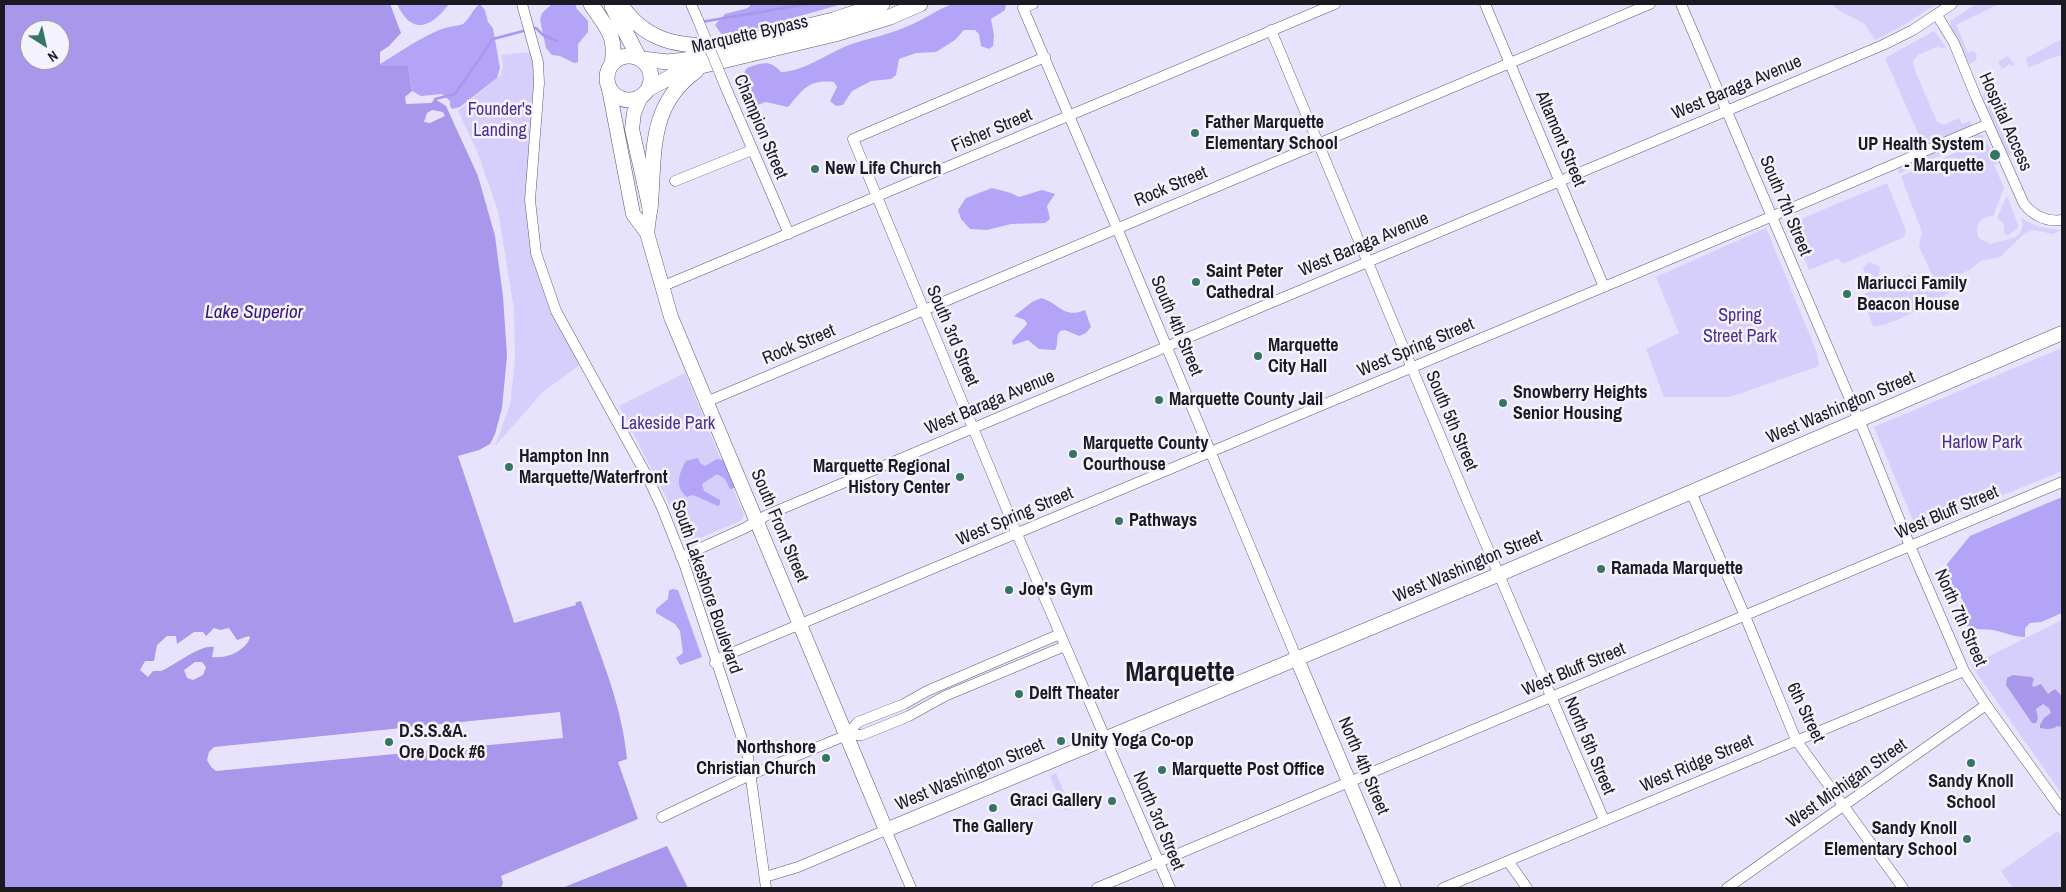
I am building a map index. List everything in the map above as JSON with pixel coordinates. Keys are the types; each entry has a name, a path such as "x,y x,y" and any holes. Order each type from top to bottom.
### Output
{"highway":[{"path":"591,4 612,36 614,49 612,64 606,77 609,89 618,98 629,100 645,93 651,83 651,73 640,59 611,4"},
{"path":"620,4 636,23 662,39 693,46 726,46"},
{"name":"Marquette Bypass","path":"640,59 668,62 685,60 726,46 833,20 882,4"},
{"name":"Marquette Bypass","path":"645,93 675,74 835,34 890,17 920,4"},
{"path":"612,64 626,57 640,59"},
{"path":"650,210 659,118 674,91 687,77 704,66"}],"main road":[{"name":"South Front Street","path":"609,89 633,214 646,232 661,287 706,402 886,830"},
{"name":"South Front Street","path":"645,93 634,113 632,130 650,210 646,232"},
{"name":"West Washington Street","path":"886,830 1500,574 2061,335"},
{"name":"North 4th Street","path":"1297,659 1394,888"}],"street":[{"name":"South Lakeshore Boulevard","path":"522,4 538,62 540,83 530,200 536,253 556,311 648,478 681,557 748,757 766,888"},
{"name":"Champion Street","path":"691,4 789,234"},
{"name":"South 4th Street","path":"1033,4 1023,8 1167,346 1297,659"},
{"name":"Fisher Street","path":"661,287 877,198 1335,4"},
{"name":"Altamont Street","path":"1485,4 1604,287"},
{"name":"Rock Street","path":"706,402 1318,142 1650,4"},
{"name":"South 7th Street","path":"1680,4 1859,421"},
{"name":"West Baraga Avenue","path":"681,557 767,515 1883,45 1937,15 1952,4"},
{"name":"Hospital Access","path":"1937,15 1954,42 2024,204 2033,213 2044,219 2062,220"},
{"name":"South 5th Street","path":"1271,30 1411,368 1500,574"},
{"name":"South 3rd Street","path":"1045,57 853,139 923,310 1105,738"},
{"name":"West Spring Street","path":"715,663 722,658 800,624 1772,217 1988,124"},
{"path":"675,181 752,150"},
{"name":"North 7th Street","path":"1859,421 1964,671 1986,705 2062,810"},
{"name":"West Bluff Street","path":"1097,888 2062,482"},
{"name":"6th Street","path":"1691,492 1796,740 1845,805 1903,888"},
{"name":"North 5th Street","path":"1500,574 1550,698 1604,820"},
{"path":"847,735 858,722 1060,634"},
{"path":"662,816 750,775 847,735 862,735 909,716 945,696 1065,646"},
{"name":"West Ridge Street","path":"1443,888 1964,671"},
{"name":"West Michigan Street","path":"1727,888 1986,705"},
{"name":"North 3rd Street","path":"1105,738 1170,888"},
{"path":"765,877 798,867 886,830 911,888"},
{"path":"1508,861 1527,888"}],"green space":[{"path":"1831,4 1936,4 1901,27 1875,40 1865,24"},
{"path":"1976,4 1999,4 1956,25 1968,53 1973,51 1977,55 1976,60 1970,64 1959,46 1950,21"},
{"path":"1934,31 1946,47 1940,49 1939,46 1918,55 1913,61 1914,68 1937,122 1944,125 1959,118 1962,124 1970,121 1972,127 1924,147 1885,58"},
{"path":"2062,39 2062,55 2028,67 2026,58"},
{"name":"Founder's Landing","path":"531,52 536,72 531,239 581,364 543,392 495,446 510,405 515,361 514,309 498,211 477,151 458,111 501,75 503,66 501,55"},
{"path":"2008,56 2014,64 2013,67 2010,64 2002,69 1998,61"},
{"path":"1988,92 1988,99 2013,156 2009,155 2006,151 1984,100 1983,95"},
{"path":"1977,134 1986,136 1898,174 1899,169 1905,165"},
{"path":"1986,140 1998,163 1994,165 2004,188 1993,216 1988,216 1979,223 1977,230 1979,238 1990,244 2016,237 2023,225 2021,218 2039,227 2061,230 2053,234 2034,230 2025,233 2000,257 1981,261 1948,281 1952,291 1890,323 1873,326 1868,313 1871,311 1869,307 1864,308 1860,297 1866,293 1910,274 1917,289 1925,287 1929,293 1937,286 1919,246 1922,232 1901,176"},
{"path":"1887,183 1906,230 1904,237 1845,263 1841,262 1838,258 1809,270 1789,224"},
{"path":"2007,196 2018,225 2017,229 2008,235 2004,234 2004,224 1997,218"},
{"name":"Spring Street Park","path":"1766,228 1817,353 1819,366 1730,397 1664,397 1646,349 1679,333 1656,277"},
{"path":"1869,262 1880,267 1877,278 1872,277 1873,275 1866,272 1865,274 1863,267"},
{"name":"Harlow Park","path":"2062,348 2062,471 1917,530 1874,427"},
{"name":"Lakeside Park","path":"685,373 744,515 742,520 686,544 668,501 619,406"},
{"path":"2062,620 2062,794 1971,665"},
{"path":"1056,773 1071,808 1065,811 1050,776"},
{"path":"2058,831 2062,837 2062,888 2013,888 2001,871"}],"shaded area":[{"path":"397,4 449,4 435,19 422,25 409,21"},
{"path":"480,4 485,10 488,22 493,28 500,68 497,78 460,107 452,109 450,101 442,94 421,96 412,91 408,66 380,64 429,35 463,24"},
{"path":"552,4 575,4 588,21 588,32 578,44 578,62 574,63 560,56 552,55 546,48 540,20 542,13"},
{"path":"751,4 842,4 751,30 722,35 715,25 725,14 748,8"},
{"path":"953,4 1006,4 1005,10 991,19 994,35 993,46 989,49 981,46 979,34 975,30 964,30 955,40 936,52 916,53 899,59 896,75 891,79 871,81 852,91 843,105 836,106 830,101 837,87 834,82 818,82 807,87 788,107 766,102 748,108 739,81 747,68 765,63 773,65 781,72 799,69 849,45 920,21"},
{"path":"992,188 1019,197 1042,190 1055,194 1047,206 1050,219 1045,223 1011,224 987,230 970,229 961,219 958,210 966,198"},
{"path":"1041,298 1067,312 1072,313 1085,310 1091,327 1086,333 1079,336 1065,330 1060,331 1055,350 1039,349 1028,340 1013,345 1012,341 1027,324 1025,320 1014,316 1032,302"},
{"path":"698,458 700,463 705,466 717,459 724,460 735,488 730,489 725,479 717,474 702,484 704,491 720,500 718,506 693,495 687,497 680,489 681,470 686,461"},
{"path":"2062,497 2062,613 2041,622 2030,623 2025,628 2025,637 1993,630 1972,628 1960,621 1964,604 1947,581 1947,564 1970,536"},
{"path":"669,590 678,590 702,657 680,665 676,658 683,653 680,631 675,624 656,613 656,609 668,599"}],"water":[{"name":"Lake Superior","path":"4,4 390,4 401,33 389,46 380,52 380,64 408,66 412,91 405,97 406,104 431,103 435,99 446,106 478,176 495,236 503,297 507,356 502,408 495,434 490,444 479,450 458,456 513,619 581,601 615,698 627,759 618,762 638,819 501,876 503,883 501,888 4,888","holes":["432,110 443,112 445,116 430,123 424,122 427,113","214,628 220,630 229,628 237,640 249,636 250,638 244,647 229,656 212,657 214,647 208,647 161,671 153,671 148,677 140,670 145,661 154,661 157,645 167,636 176,636 177,644 194,632 203,632 206,636","195,662 202,662 206,667 203,675 193,680 187,678 184,670"]},
{"path":"2013,675 2031,677 2034,679 2032,685 2034,687 2041,684 2048,694 2055,689 2062,696 2062,727 2040,728 2044,718 2051,713 2049,708 2043,704 2036,709 2038,718 2036,723 2032,723 2006,685 2007,678"},
{"path":"667,846 688,888 562,888"}],"pier":[{"path":"575,601 576,605 514,623 513,619"},
{"name":"D.S.S.&A. Ore Dock #6","path":"560,712 563,738 216,771 207,760 209,752 214,747"}],"waterway":[{"path":"701,22 808,4"},
{"path":"533,28 557,41"},
{"path":"435,99 455,94 493,39 527,30"}],"place":[{"name":"Father Marquette Elementary School","path":"1195,133"},
{"name":"UP Health System - Marquette","path":"1995,155"},
{"name":"New Life Church","path":"815,169"},
{"name":"Saint Peter Cathedral","path":"1196,282"},
{"name":"Mariucci Family Beacon House","path":"1847,294"},
{"name":"Marquette City Hall","path":"1258,356"},
{"name":"Marquette County Jail","path":"1159,400"},
{"name":"Snowberry Heights Senior Housing","path":"1503,403"},
{"name":"Marquette County Courthouse","path":"1073,454"},
{"name":"Hampton Inn Marquette/Waterfront","path":"509,467"},
{"name":"Marquette Regional History Center","path":"960,477"},
{"name":"Pathways","path":"1119,521"},
{"name":"Ramada Marquette","path":"1601,569"},
{"name":"Joe's Gym","path":"1009,590"},
{"name":"Delft Theater","path":"1019,694"},
{"name":"Unity Yoga Co-op","path":"1061,741"},
{"name":"D.S.S.&A. Ore Dock #6","path":"389,742"},
{"name":"Northshore Christian Church","path":"826,758"},
{"name":"Sandy Knoll School","path":"1971,763"},
{"name":"Marquette Post Office","path":"1162,770"},
{"name":"Graci Gallery","path":"1112,801"},
{"name":"The Gallery","path":"993,808"},
{"name":"Sandy Knoll Elementary School","path":"1967,839"}],"district":[{"name":"Marquette","path":"1180,673"}]}
